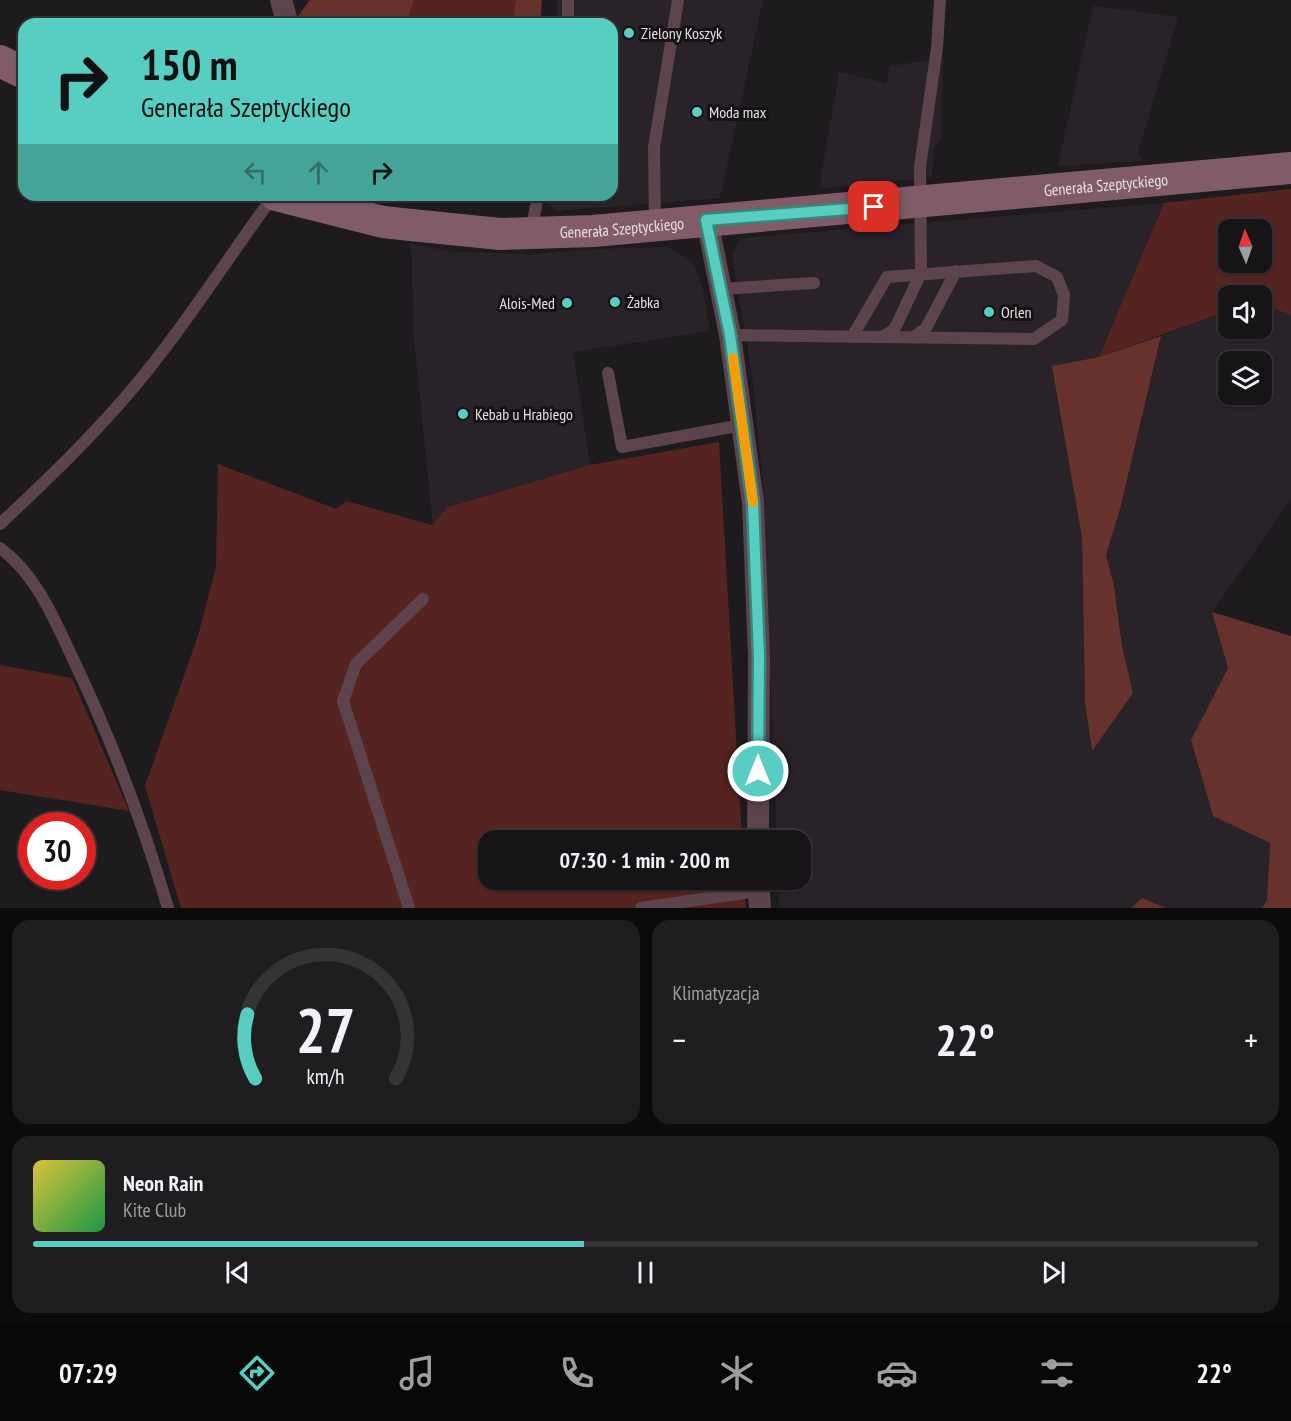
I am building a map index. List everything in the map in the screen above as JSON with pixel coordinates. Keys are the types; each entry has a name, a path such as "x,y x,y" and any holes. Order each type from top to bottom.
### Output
{"main road":[{"path":"0,61 18,70"},
{"name":"Generała Szeptyckiego","path":"299,201 384,222 500,234 531,233 921,203 1291,168"}],"street":[{"path":"281,0 286,18"},
{"path":"706,220 730,335 753,503 759,657 758,830"}],"lane":[{"path":"568,0 568,18"},
{"path":"655,225 654,147 678,0"},
{"path":"882,337 894,330 921,273 920,167 937,48 940,0"},
{"path":"0,524 71,457 134,388 198,306 271,201"},
{"path":"531,233 537,201"},
{"path":"730,335 852,337 882,337 914,338 1034,339 1062,320 1064,295 1057,277 1036,266 887,277 852,337"},
{"path":"914,338 926,328 956,271"},
{"path":"721,289 814,283"},
{"path":"609,373 622,447 742,425"},
{"path":"0,548 27,571 56,622 124,774 168,908"},
{"path":"409,908 343,701 356,664 423,599"},
{"path":"641,908 759,893"}],"shaded area":[{"path":"310,0 414,0 408,18 298,18"},
{"path":"414,0 516,0 513,18 408,18"},
{"path":"516,0 542,0 540,18 513,18"},
{"path":"557,0 763,0 720,198 556,211 544,201 618,201 618,18 556,18"},
{"path":"1093,6 1178,17 1138,153 1145,161 1058,166"},
{"path":"943,58 941,139 934,148 932,177 819,189 839,72 886,83 890,66"},
{"path":"1291,189 1291,315 1272,308 1272,285 1218,285 1218,315 1099,357 1164,203"},
{"path":"1164,203 1099,357 1053,366 1082,537 1085,702 1092,750 1133,693 1122,646 1114,585 1106,555 1120,508 1161,336 1218,315 1218,339 1272,339 1272,308 1291,315 1291,499 1212,612 1228,668 1191,740 1213,816 1270,843 1267,900 1262,908 1166,908 1142,898 1131,908 780,908 779,890 811,890 811,830 777,830 762,473 752,374 732,256 740,238"},
{"path":"411,244 456,252 530,254 670,247 693,263 703,290 710,331 573,352 590,465 448,507 433,526 414,340"},
{"path":"1161,336 1120,509 1106,555 1114,585 1122,646 1133,693 1092,751 1085,702 1082,537 1052,366 1099,357"},
{"path":"719,442 741,830 478,830 478,890 745,890 746,908 181,908 145,786 198,636 216,567 218,464 336,509 346,501 432,525 448,507 590,465"},
{"path":"1212,612 1291,636 1291,908 1262,908 1267,900 1270,843 1213,816 1191,740 1228,668"},
{"path":"0,665 72,678 129,811 0,790"},
{"path":"1142,898 1166,908 1131,908"}],"slow traffic":[{"path":"733,358 753,502"}],"place":[{"name":"Zielony Koszyk","path":"629,33"},
{"name":"Moda max","path":"697,112"},
{"name":"Żabka","path":"615,302"},
{"name":"Alois-Med","path":"567,303"},
{"name":"Orlen","path":"989,312"},
{"name":"Kebab u Hrabiego","path":"463,414"}],"route":[{"path":"758,771 759,657 753,503 730,335 706,220 874,207"}]}
